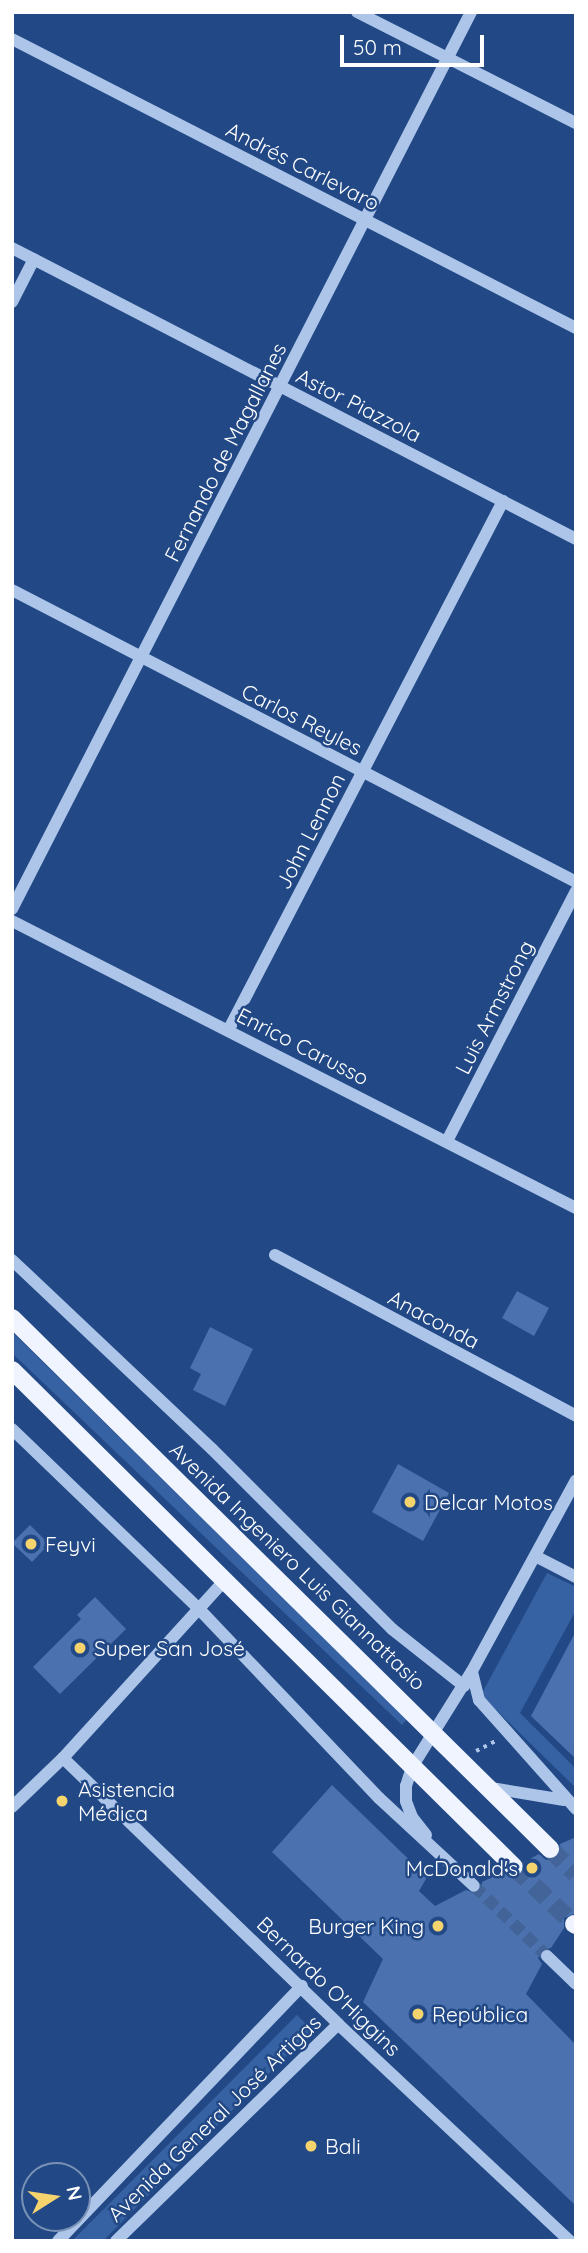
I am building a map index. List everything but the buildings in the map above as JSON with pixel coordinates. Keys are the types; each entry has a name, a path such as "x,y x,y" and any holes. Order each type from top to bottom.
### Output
{"main road":[{"name":"Avenida Ingeniero Luis Giannattasio","path":"12,1318 550,1849"},
{"path":"12,1370 514,1867"}],"street":[{"path":"357,12 576,123"},
{"name":"Fernando de Magallanes","path":"12,909 471,12"},
{"name":"Andrés Carlevaro","path":"12,39 576,328"},
{"name":"Astor Piazzola","path":"12,248 576,539"},
{"path":"12,302 34,259"},
{"name":"John Lennon","path":"229,1029 503,501"},
{"name":"Carlos Reyles","path":"12,590 576,881"},
{"name":"Luis Armstrong","path":"447,1141 576,891"},
{"name":"Enrico Carusso","path":"12,921 229,1029 576,1208"},
{"name":"Anaconda","path":"275,1255 576,1416"},
{"name":"Avenida Ingeniero Luis Giannattasio","path":"12,1261 212,1449 392,1629 464,1686"},
{"path":"12,1429 199,1609 379,1798 474,1886"},
{"path":"443,1858 412,1817 406,1801 406,1786 412,1767 464,1686 537,1557 576,1480"},
{"path":"537,1557 576,1577"},
{"path":"12,1807 63,1758 225,1580"},
{"path":"472,1671 479,1700 507,1736 576,1810"},
{"name":"Bernardo O'Higgins","path":"63,1758 302,1986 338,2024 569,2241"},
{"path":"491,1788 564,1800"},
{"path":"547,1956 576,1984"},
{"name":"Avenida General José Artigas","path":"58,2241 302,1986"},
{"name":"Avenida General José Artigas","path":"116,2241 338,2024"}],"path":[{"path":"476,1751 507,1736"}],"shaded area":[{"path":"12,1332 407,1719 402,1725 12,1353"},
{"path":"547,1573 576,1587 576,1610 520,1713 576,1769 576,1788 481,1695"},
{"path":"297,2015 312,2030 103,2241 72,2241 81,2232 91,2232 91,2222"}],"tunnel":[{"path":"550,1849 576,1874"},
{"path":"514,1867 574,1924"},
{"path":"474,1886 547,1956"}],"place":[{"name":"Delcar Motos","path":"410,1502"},
{"name":"Feyvi","path":"31,1544"},
{"name":"Super San José","path":"80,1648"},
{"name":"Asistencia Médica","path":"62,1801"},
{"name":"McDonald's","path":"532,1868"},
{"name":"Burger King","path":"438,1926"},
{"name":"República","path":"418,2014"},
{"name":"Bali","path":"311,2146"}]}
